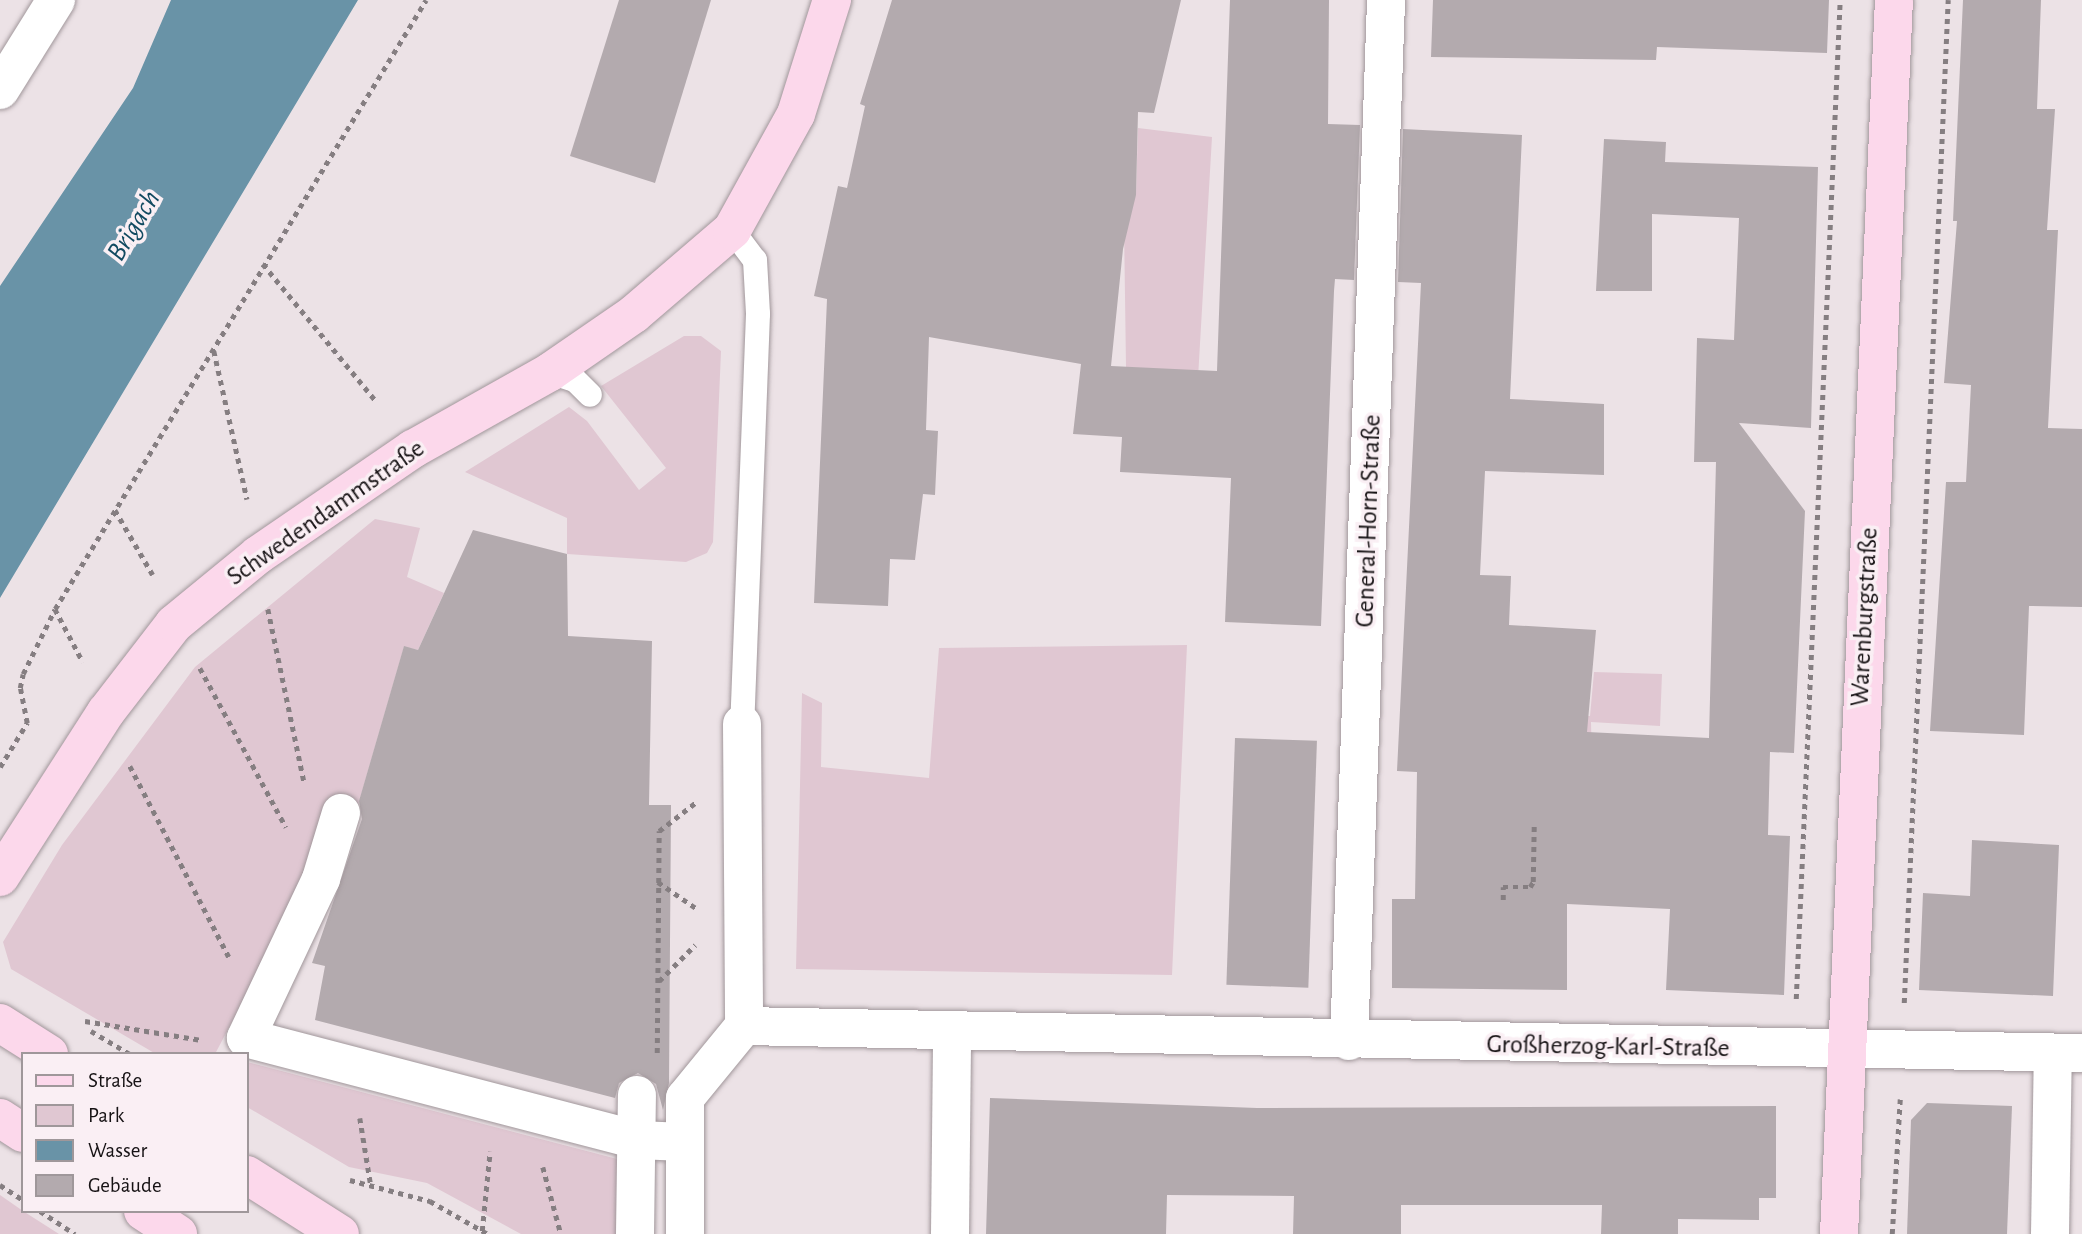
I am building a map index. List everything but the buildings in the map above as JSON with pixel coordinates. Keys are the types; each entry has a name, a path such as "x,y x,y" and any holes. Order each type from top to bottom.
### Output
{"street":[{"path":"0,90 56,0"},
{"name":"Schwedendammstraße","path":"0,877 106,712 174,624 258,555 413,449 550,373 634,314 732,230 796,114 832,0"},
{"name":"General-Horn-Straße","path":"1349,1041 1386,0"},
{"name":"Warenburgstraße","path":"1839,1234 1894,0"},
{"path":"635,1234 636,1140 651,1096 744,1026 742,723"},
{"path":"341,813 321,879 253,1021 351,1066 511,1110 636,1140 685,1142"},
{"path":"0,1023 46,1052"},
{"name":"Großherzog-Karl-Straße","path":"744,1026 1548,1046 1902,1053 2067,1053"},
{"path":"950,1234 952,1032"},
{"path":"2050,1234 2067,1053"},
{"path":"651,1096 685,1142 685,1234"},
{"path":"0,1118 21,1132"},
{"path":"248,1176 340,1234"},
{"path":"146,1213 178,1234"}],"lane":[{"path":"732,230 755,260 758,314 742,723"},
{"path":"550,373 575,380 590,395"}],"path":[{"path":"0,767 27,723 20,688 23,674 55,609 426,0"},
{"path":"1795,1051 1840,0"},
{"path":"1892,1234 1948,0"},
{"path":"263,264 375,400"},
{"path":"214,351 247,499"},
{"path":"115,510 153,575"},
{"path":"267,605 306,789"},
{"path":"55,609 88,673"},
{"path":"193,656 311,872 321,879"},
{"path":"125,756 246,990 253,1021 220,1043 71,1019 127,1052"},
{"path":"651,1096 658,982 659,831 695,802"},
{"path":"1503,900 1503,887 1530,887 1533,882 1534,826"},
{"path":"658,883 696,908"},
{"path":"658,982 695,945"},
{"path":"351,1066 371,1186"},
{"path":"482,1231 511,1110"},
{"path":"511,1110 561,1234"},
{"path":"346,1179 430,1200 488,1234"},
{"path":"0,1185 21,1199"},
{"path":"43,1213 75,1234"}],"green space":[{"path":"1138,128 1212,137 1198,378 1126,367 1124,225 1136,194"},
{"path":"684,336 701,336 721,351 713,542 707,553 686,562 567,554 567,518 465,472 569,407 587,421 639,490 666,468 601,386"},
{"path":"375,519 420,528 407,577 444,593 418,650 404,647 354,819 311,872 216,1052 153,1052 11,969 3,942 62,845 195,667"},
{"path":"1187,645 1172,975 796,969 802,693 822,703 821,767 929,778 939,648"},
{"path":"1594,672 1662,674 1660,726 1591,722 1592,770 1537,713 1590,716"},
{"path":"248,1062 621,1160 621,1234 521,1234 427,1183 349,1167 248,1108"},
{"path":"0,1195 21,1210 21,1213 26,1213 59,1234 0,1234"}],"water":[{"name":"Brigach","path":"171,0 358,0 0,598 0,286 133,88"}]}
